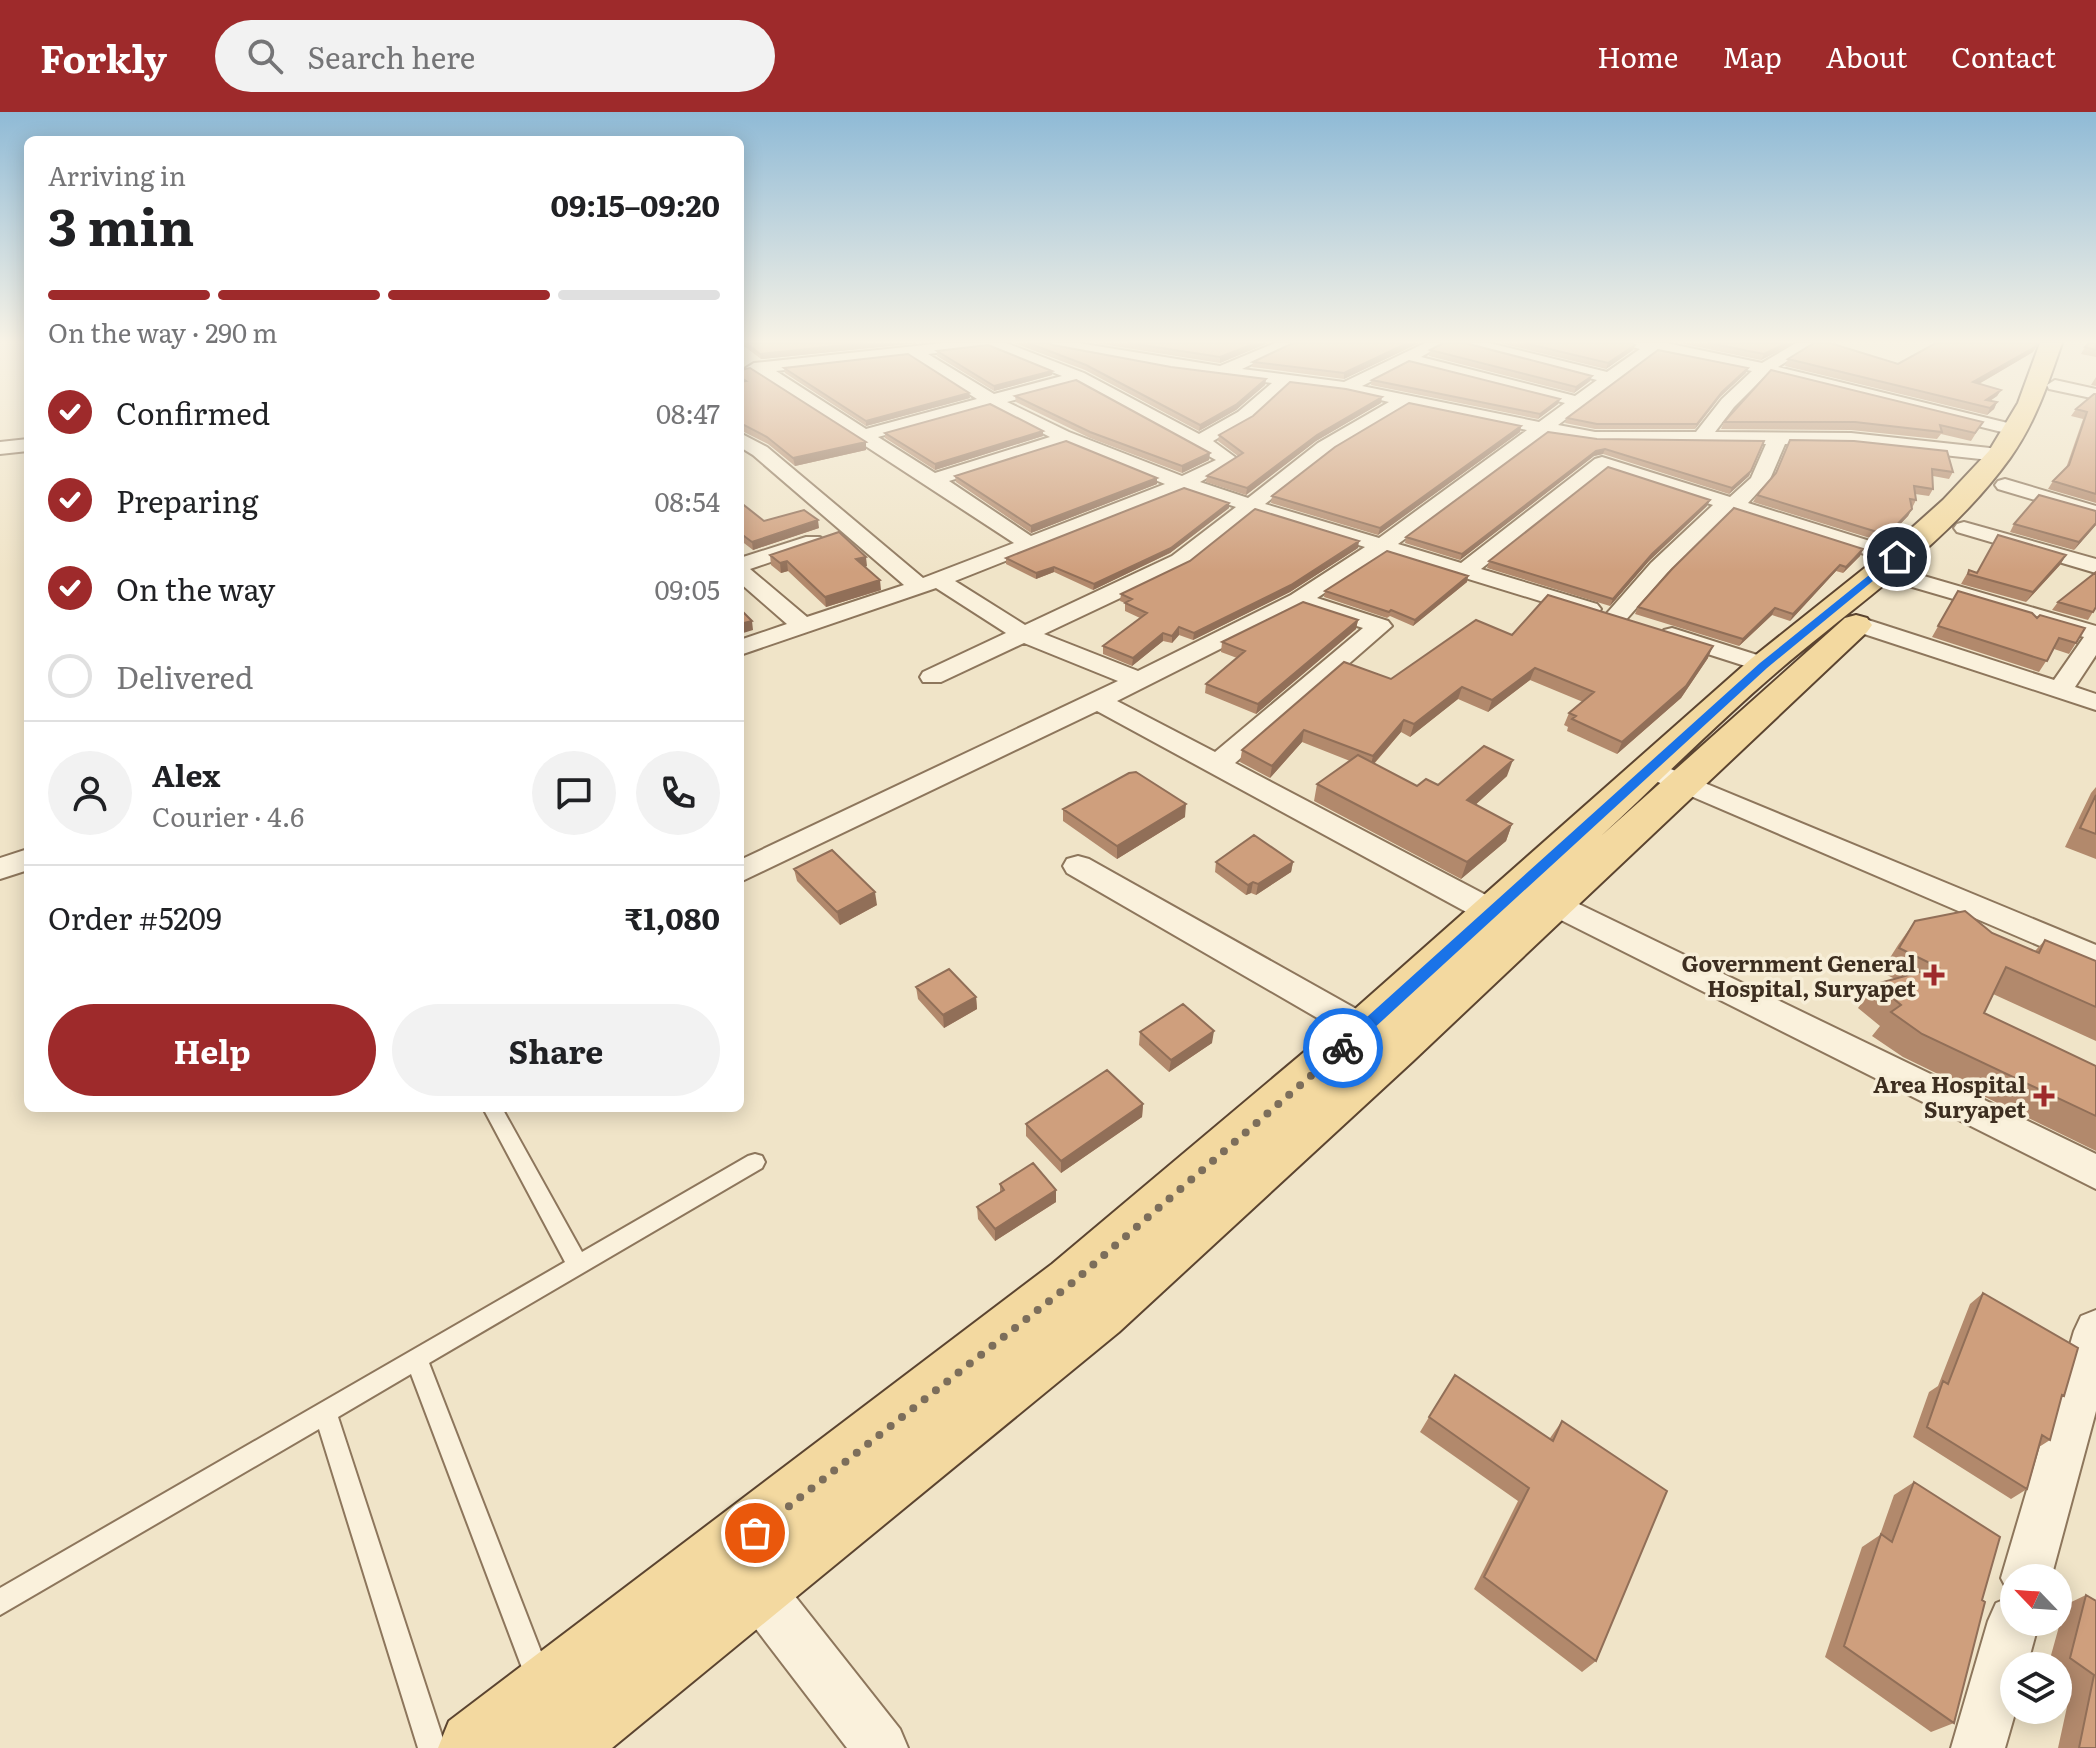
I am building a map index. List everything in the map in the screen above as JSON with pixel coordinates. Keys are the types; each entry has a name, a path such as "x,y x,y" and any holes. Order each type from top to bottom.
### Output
{"main road":[{"path":"476,1748 1072,1283 1364,1029 1492,912 1857,624 1953,506 2006,457 2026,458 2045,419"},
{"path":"554,1748 1098,1312 1554,903 1764,665 1964,528 2006,457"}],"street":[{"path":"836,419 936,479 1031,545"},
{"path":"860,436 924,419"},
{"path":"1027,419 1179,485 1764,665"},
{"path":"1158,419 1244,465 1284,479"},
{"path":"1199,441 1237,419"},
{"path":"932,677 1180,561 1325,447 1372,419"},
{"path":"1498,419 1620,438 1778,437 1889,441 2006,457"},
{"path":"744,870 1299,600 1381,546 1552,419"},
{"path":"1702,437 1715,419"},
{"path":"1904,419 2006,457 2096,512"},
{"path":"1631,622 1659,568 1725,505 1738,503 1753,490 1768,465 1778,437"},
{"path":"936,479 1066,438"},
{"path":"744,442 773,462 851,528 930,584 1023,634 1138,680"},
{"path":"0,448 24,445"},
{"path":"751,468 773,462"},
{"path":"1464,571 1602,463 1731,505 2096,635 2060,690"},
{"path":"744,647 930,584 1179,485 1244,465"},
{"path":"744,564 851,528"},
{"path":"1964,528 2096,566"},
{"path":"744,575 803,626"},
{"path":"1216,765 1380,626 1299,600"},
{"path":"1857,624 2096,702"},
{"path":"1096,700 1492,912"},
{"path":"1668,776 2096,958"},
{"path":"0,869 24,860"},
{"path":"1078,866 1364,1029"},
{"path":"1554,903 2096,1172"},
{"path":"2030,1564 2096,1331"},
{"path":"754,1585 881,1748"},
{"path":"1978,1748 2010,1636"}],"lane":[{"path":"494,1112 578,1265"},
{"path":"0,1602 755,1162"},
{"path":"417,1360 545,1695"},
{"path":"325,1413 432,1748"}],"building":[{"path":"744,419 830,419 866,442 793,458 767,437 744,425"},
{"path":"934,419 1020,419 1043,431 935,464 885,433"},
{"path":"1064,419 1148,419 1210,453 1182,466"},
{"path":"1189,419 1210,419 1200,425"},
{"path":"1247,419 1344,419 1317,435 1247,488 1207,476 1243,453 1219,435"},
{"path":"1382,419 1489,419 1521,426 1380,528 1272,496 1335,447"},
{"path":"1574,419 1701,419 1697,424 1597,424"},
{"path":"1726,419 1972,419 1983,422 1975,433 1940,425 1942,432 1855,422 1724,422"},
{"path":"2085,419 2096,419 2096,494 2053,481 2069,465"},
{"path":"1548,432 1597,439 1764,441 1751,471 1732,488 1605,449 1596,451 1462,554 1406,537"},
{"path":"1790,440 1854,441 1947,451 1953,472 1932,469 1933,489 1914,486 1916,500 1910,499 1912,509 1887,535 1757,495 1776,473"},
{"path":"1066,441 1157,478 1031,526 955,476"},
{"path":"1608,467 1710,500 1652,554 1613,599 1489,561"},
{"path":"1184,488 1229,503 1171,548 1094,584 1054,567 1036,573 1006,558"},
{"path":"2039,495 2096,511 2096,523 2079,542 2014,524"},
{"path":"744,505 764,521 804,510 818,520 752,542 744,536"},
{"path":"1734,508 1863,549 1846,567 1840,565 1793,614 1775,608 1743,639 1638,607 1672,569"},
{"path":"1255,509 1359,541 1291,585 1194,633 1179,627 1172,636 1163,633 1133,658 1103,646 1147,613 1125,603 1132,599 1121,594 1190,561"},
{"path":"839,532 866,557 856,559 880,580 825,597 787,561 780,563 770,555"},
{"path":"1998,535 2066,555 2033,592 1968,574 1969,570 1977,573"},
{"path":"1387,551 1468,576 1415,620 1325,591"},
{"path":"2096,572 2096,607 2093,612 2058,602"},
{"path":"1958,591 2032,613 2037,618 2040,615 2085,628 2076,643 2059,638 2047,661 1938,626"},
{"path":"1548,595 1713,646 1686,686 1622,742 1572,719 1576,716 1569,713 1594,692 1535,668 1492,700 1462,687 1414,724 1404,720 1373,756 1304,730 1272,766 1242,750 1344,662 1391,679 1476,620 1512,635"},
{"path":"1303,602 1358,620 1258,704 1206,684 1245,651 1222,642"},
{"path":"1484,746 1513,760 1467,800 1512,824 1467,862 1317,784 1358,755 1417,786 1426,779 1438,785"},
{"path":"1136,772 1186,804 1117,846 1063,809 1129,773"},
{"path":"2096,795 2096,834 2080,828"},
{"path":"1254,835 1293,862 1258,884 1253,882 1248,885 1216,862"},
{"path":"832,850 875,892 837,912 794,869"},
{"path":"1965,911 1992,933 2039,953 2045,940 2096,961 2096,1007 2006,967 1984,1013 2096,1066 2096,1116 1922,1034 1891,1012 1901,1005 1876,984 1938,967 1899,948 1915,921"},
{"path":"949,969 976,997 943,1015 916,987"},
{"path":"1183,1004 1214,1031 1171,1060 1140,1032"},
{"path":"1107,1070 1143,1104 1061,1161 1026,1124"},
{"path":"1033,1163 1056,1190 995,1229 977,1207 1004,1190 1000,1184"},
{"path":"1983,1293 2078,1348 2050,1440 2042,1435 2027,1489 1927,1427 1943,1381 1948,1384"},
{"path":"1455,1375 1553,1441 1562,1421 1667,1491 1596,1661 1484,1577 1529,1488 1429,1417"},
{"path":"1914,1482 2000,1537 1954,1723 1844,1646 1881,1534 1892,1542"},
{"path":"2086,1595 2096,1601 2096,1748 2079,1748 2094,1675 2072,1659"}],"way so far":[{"path":"755,1533 1072,1283 1343,1048"}],"place":[{"name":"Government General Hospital, Suryapet","path":"1934,975"},
{"name":"Area Hospital Suryapet","path":"2044,1096"}],"route":[{"path":"1343,1048 1764,665 1897,557"}]}
